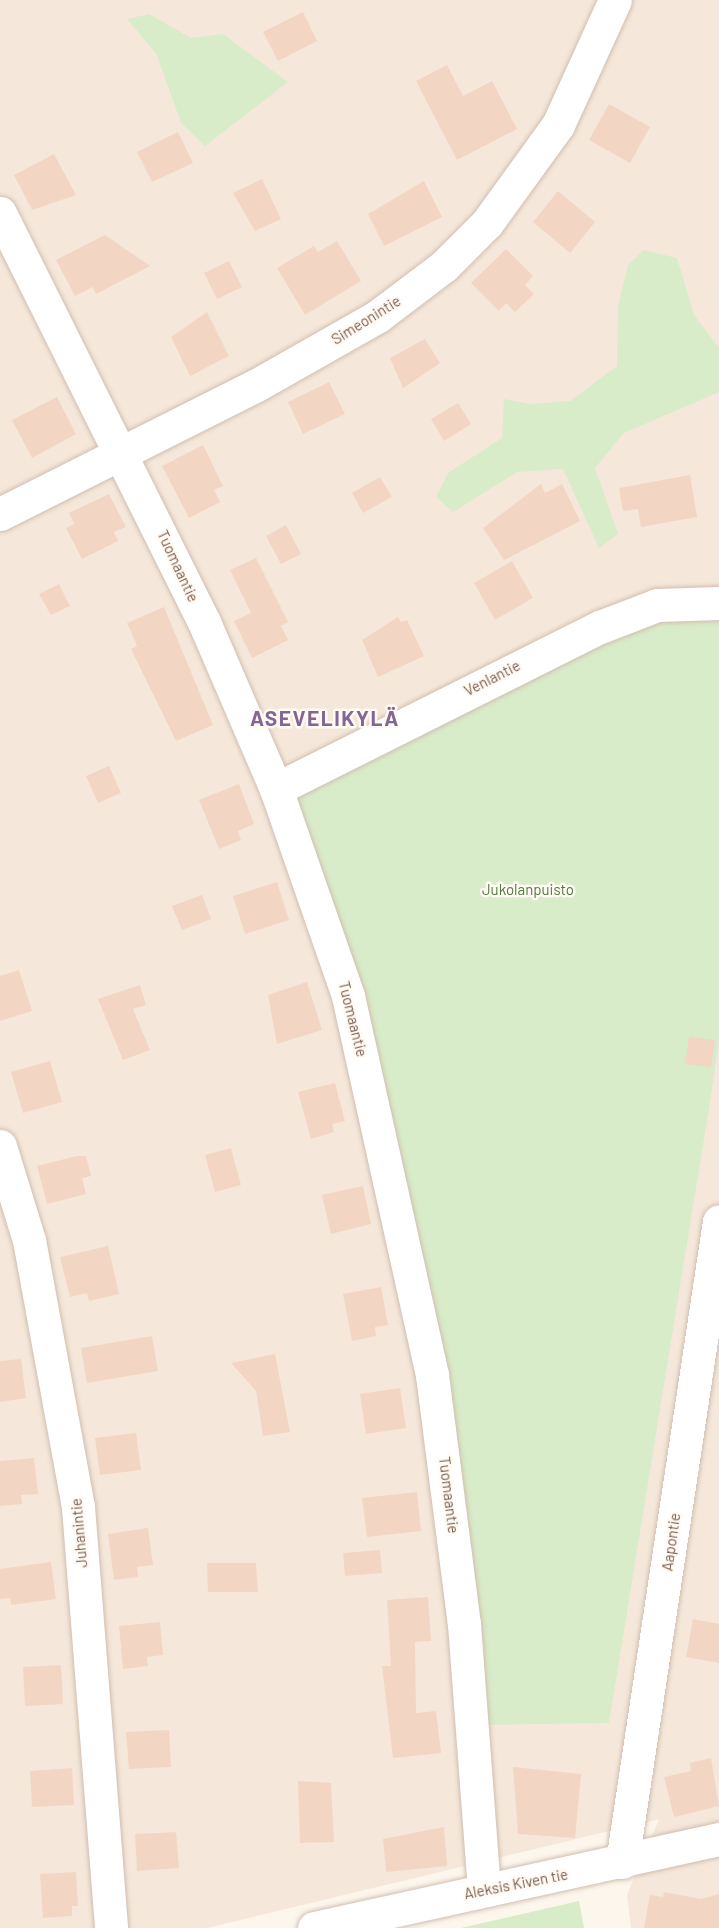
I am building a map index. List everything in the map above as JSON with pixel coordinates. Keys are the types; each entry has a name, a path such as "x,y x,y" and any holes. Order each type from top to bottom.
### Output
{"street":[{"name":"Simeonintie","path":"0,514 378,316 444,266 487,223 558,124 615,0"},
{"name":"Tuomaantie","path":"0,213 123,451 276,789 348,996 427,1340 464,1624 484,1889"},
{"name":"Venlantie","path":"276,789 600,627 657,605 719,603"},
{"name":"Juhanintie","path":"0,1146 29,1240 78,1507 111,1928"},
{"name":"Aapontie","path":"622,1862 719,1221"},
{"name":"Aleksis Kiven tie","path":"314,1928 719,1839"}],"shaded area":[{"path":"0,0 719,0 719,1928 631,1928 627,1895 659,1819 207,1928 0,1928"}],"green space":[{"path":"149,14 191,38 223,34 288,82 205,146 181,123 156,53 127,19"},
{"path":"643,250 677,258 694,315 719,348 719,392 624,433 595,468 618,534 599,548 563,469 517,472 453,512 436,497 448,473 502,438 504,399 529,404 570,401 617,366 618,306 628,265"},
{"name":"Jukolanpuisto","path":"659,619 719,620 719,1040 710,1102 609,1723 480,1725 437,1337 291,799 556,658"},
{"path":"579,1901 584,1928 461,1928"}],"building":[{"path":"303,12 317,41 278,61 263,32"},
{"path":"447,65 463,96 492,81 517,129 457,160 416,81"},
{"path":"609,104 650,127 630,163 589,140"},
{"path":"178,132 193,163 152,182 137,152"},
{"path":"54,154 76,195 32,210 14,175"},
{"path":"262,179 281,219 255,231 233,193"},
{"path":"424,181 442,217 384,246 368,214"},
{"path":"558,191 595,222 570,253 533,222"},
{"path":"105,235 150,266 96,294 93,287 75,296 56,260"},
{"path":"337,241 361,281 305,315 277,268 314,246 318,252"},
{"path":"506,249 533,276 525,285 534,294 515,312 506,303 499,311 471,283"},
{"path":"229,261 242,287 217,299 204,273"},
{"path":"207,312 229,356 190,376 171,337"},
{"path":"425,339 440,363 403,388 390,358"},
{"path":"329,382 345,414 303,434 288,402"},
{"path":"57,397 76,434 32,458 12,420"},
{"path":"458,403 471,424 444,441 431,419"},
{"path":"203,445 223,486 214,490 220,502 189,518 162,466"},
{"path":"690,475 697,517 641,527 638,509 623,511 619,488"},
{"path":"380,477 392,497 363,513 352,493"},
{"path":"541,484 545,493 562,484 580,521 504,560 483,528"},
{"path":"109,494 126,527 114,532 118,541 82,559 66,528 74,524 69,513"},
{"path":"286,525 301,554 281,564 266,536"},
{"path":"256,558 288,622 281,626 288,640 252,658 234,621 251,613 230,570"},
{"path":"512,561 533,598 495,620 474,583"},
{"path":"59,584 70,606 51,615 39,594"},
{"path":"164,607 213,725 176,741 131,649 137,646 127,623"},
{"path":"398,617 401,622 407,620 424,656 378,677 362,640"},
{"path":"109,766 121,793 98,803 86,776"},
{"path":"239,784 254,824 238,831 241,840 219,849 199,800"},
{"path":"277,882 289,920 245,934 233,896"},
{"path":"202,895 211,919 182,930 172,906"},
{"path":"19,970 32,1011 0,1021 0,976"},
{"path":"307,982 322,1030 277,1044 268,995"},
{"path":"140,985 146,1005 133,1009 150,1050 123,1060 98,999"},
{"path":"689,1037 715,1040 711,1067 685,1064"},
{"path":"50,1061 62,1102 23,1113 11,1072"},
{"path":"335,1083 345,1121 332,1124 334,1132 311,1139 298,1092"},
{"path":"231,1148 241,1185 215,1192 205,1155"},
{"path":"86,1156 91,1176 82,1178 86,1194 47,1204 37,1166"},
{"path":"363,1186 371,1224 331,1234 322,1195"},
{"path":"108,1246 119,1294 89,1301 87,1293 70,1297 60,1257"},
{"path":"381,1287 388,1325 375,1327 376,1336 352,1341 343,1294"},
{"path":"152,1336 158,1371 87,1383 81,1348"},
{"path":"275,1354 290,1432 263,1436 256,1391 231,1363"},
{"path":"21,1359 26,1398 0,1402 0,1361"},
{"path":"400,1388 406,1428 366,1434 360,1394"},
{"path":"136,1433 141,1470 100,1475 95,1438"},
{"path":"34,1458 38,1494 21,1495 22,1504 0,1506 0,1461"},
{"path":"417,1492 421,1531 367,1537 362,1498"},
{"path":"148,1528 153,1565 137,1567 138,1577 114,1580 108,1534"},
{"path":"380,1550 382,1573 345,1576 343,1553"},
{"path":"51,1562 56,1599 11,1605 10,1598 0,1599 0,1569"},
{"path":"207,1563 256,1563 258,1592 208,1592"},
{"path":"428,1597 431,1641 415,1642 416,1713 436,1711 441,1753 393,1758 382,1666 391,1666 387,1600"},
{"path":"693,1619 719,1624 719,1663 686,1657"},
{"path":"160,1622 163,1655 147,1657 148,1666 123,1669 119,1626"},
{"path":"61,1665 63,1704 25,1706 23,1667"},
{"path":"169,1730 171,1767 129,1769 126,1732"},
{"path":"711,1758 719,1806 674,1817 664,1777 691,1771 690,1763"},
{"path":"513,1767 581,1774 575,1838 518,1834"},
{"path":"72,1768 74,1805 32,1807 30,1771"},
{"path":"298,1781 331,1783 334,1842 300,1843"},
{"path":"444,1827 447,1866 386,1872 383,1839"},
{"path":"176,1832 179,1868 137,1871 135,1834"},
{"path":"76,1872 78,1906 72,1906 72,1916 43,1918 40,1874"},
{"path":"664,1892 701,1899 719,1894 719,1928 644,1928 650,1895 663,1897"}],"district":[{"name":"ASEVELIKYLÄ","path":"325,718"}]}
